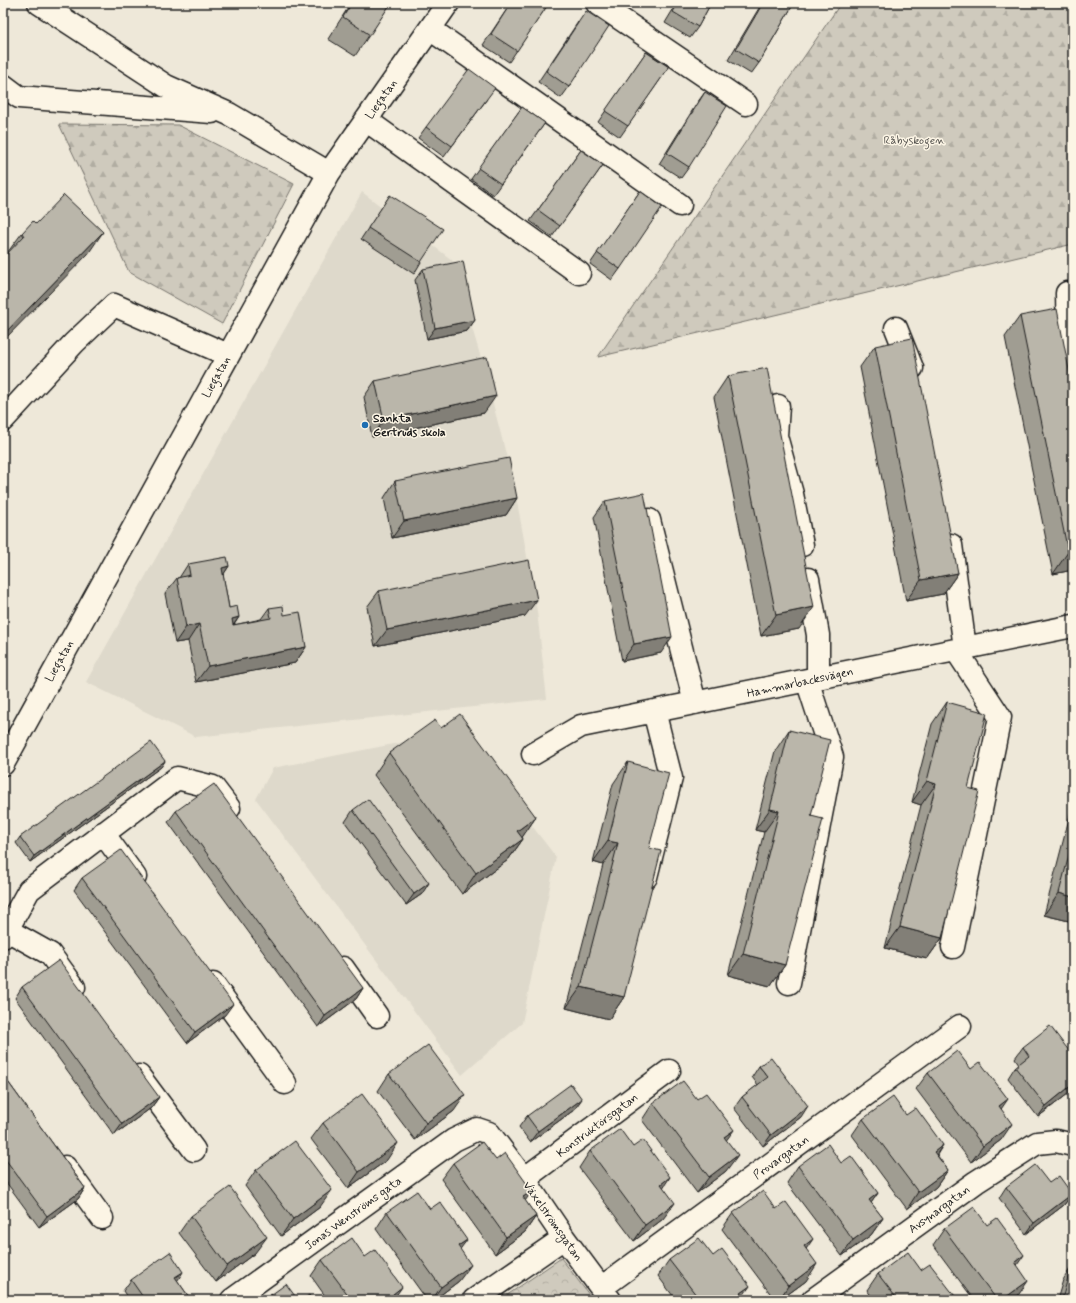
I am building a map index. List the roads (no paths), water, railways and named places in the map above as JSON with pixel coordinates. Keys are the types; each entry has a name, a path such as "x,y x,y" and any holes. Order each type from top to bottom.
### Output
{"street":[{"path":"39,3 166,86 230,114 329,173"},
{"name":"Liegatan","path":"3,764 329,173 448,3"},
{"path":"597,3 746,104"},
{"path":"430,29 680,205"},
{"path":"3,85 19,97 230,114"},
{"path":"366,120 579,273"},
{"path":"1067,293 1069,390 1073,414"},
{"path":"3,420 74,343 114,305 228,355"},
{"path":"896,328 919,385"},
{"path":"778,406 776,436 792,494 818,635 812,679 832,757 790,983"},
{"path":"649,520 695,703"},
{"path":"948,526 961,649 1000,717 953,947"},
{"name":"Hammarbacksvägen","path":"533,754 581,726 1073,626"},
{"path":"642,893 671,778 654,711"},
{"path":"87,1005 50,954 5,933 29,890 177,778 213,787 240,825"},
{"path":"103,834 145,891"},
{"path":"332,952 377,1016"},
{"path":"201,968 285,1084"},
{"name":"Provargatan","path":"606,1294 960,1026"},
{"path":"129,1062 194,1150"},
{"name":"Konstruktörsgatan","path":"524,1179 669,1070"},
{"name":"Växelströmsgatan","path":"477,1129 489,1133 524,1179 564,1238 606,1294"},
{"name":"Jonas Wenströms gata","path":"232,1300 454,1140 477,1129"},
{"name":"Avsynargatan","path":"813,1300 976,1182 1037,1143 1056,1141 1073,1146"},
{"path":"55,1154 102,1218"},
{"path":"474,1300 564,1238"}],"place":[{"name":"Sankta Gertruds skola","path":"365,425"}],"park label":[{"name":"Råbyskogen","path":"914,140"}]}
